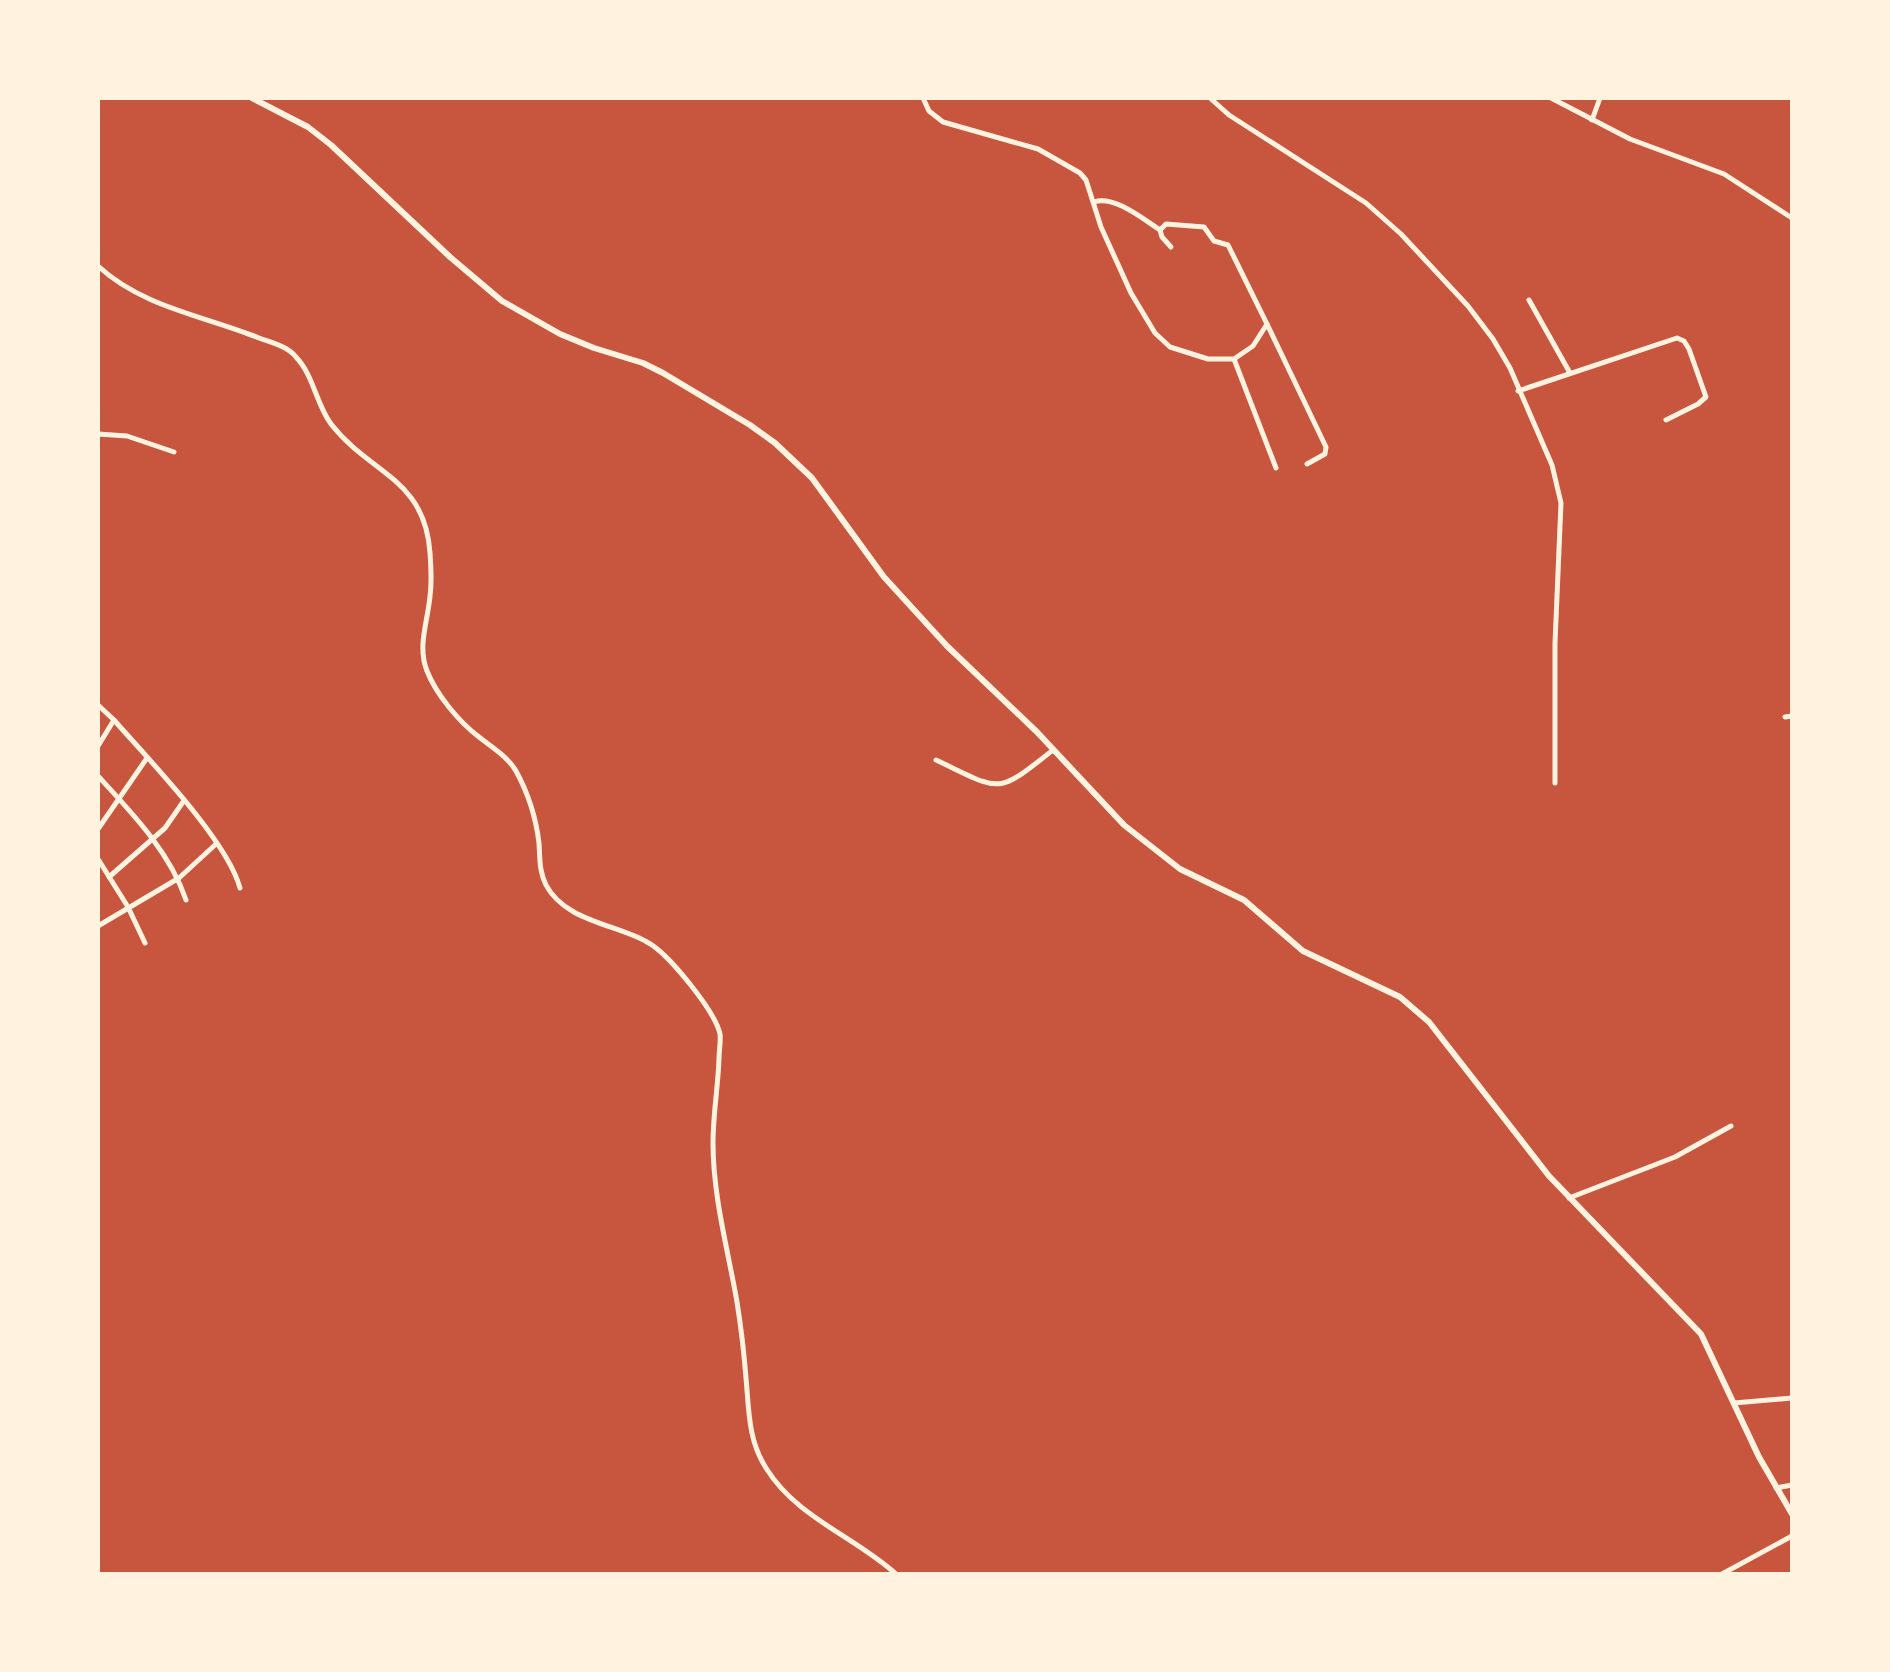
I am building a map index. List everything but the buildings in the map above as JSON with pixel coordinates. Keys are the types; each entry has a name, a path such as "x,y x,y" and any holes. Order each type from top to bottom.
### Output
{"street":[{"path":"252,98 308,127 331,145 450,257 502,301 560,334 653,368 715,403 775,443 812,478 884,577 947,646 1124,825 1161,857 1244,900 1303,951 1321,962 1383,988 1414,1008 1429,1022 1504,1121 1569,1198 1692,1323 1709,1349 1776,1488 1792,1514"},
{"path":"923,98 935,117 949,124 1038,149 1066,163 1086,180 1101,227 1119,267 1155,333 1170,347 1208,359 1234,359 1253,346 1267,324"},
{"path":"1210,98 1249,129 1366,203 1401,234 1434,267 1493,339 1510,368 1552,465 1561,503 1555,659 1555,783"},
{"path":"1551,98 1630,139 1724,174 1792,218"},
{"path":"1592,120 1600,98"},
{"path":"1094,202 1102,199 1117,205 1160,230 1171,247"},
{"path":"1160,230 1166,224 1204,227 1214,241 1228,245 1326,447 1321,459 1307,464"},
{"path":"98,266 127,289 154,302 248,333 290,351 309,376 323,412 334,427 390,475 422,512 430,551 430,596 423,649 426,669 466,725 509,760 518,774 534,819 540,868 547,887 574,911 592,921 650,943 674,965 706,1005 720,1033 713,1128 715,1185 736,1300 748,1422 754,1444 764,1466 809,1516 865,1550 896,1574"},
{"path":"1529,300 1570,373"},
{"path":"1518,391 1677,338 1684,341 1706,397 1666,420"},
{"path":"1234,359 1276,468"},
{"path":"98,434 127,436 174,452"},
{"path":"98,705 147,758 216,844 236,873 240,888"},
{"path":"1785,717 1792,716"},
{"path":"98,746 114,720"},
{"path":"936,760 984,782 1004,785 1014,781 1053,750"},
{"path":"98,829 147,758"},
{"path":"98,776 153,839 179,878 186,900"},
{"path":"109,877 165,828 183,802"},
{"path":"98,926 179,878 216,844"},
{"path":"98,859 100,868 128,907 145,943"},
{"path":"1569,1198 1675,1157 1731,1126"},
{"path":"1734,1403 1792,1398"},
{"path":"1776,1488 1792,1485"},
{"path":"1722,1574 1792,1536"}]}
